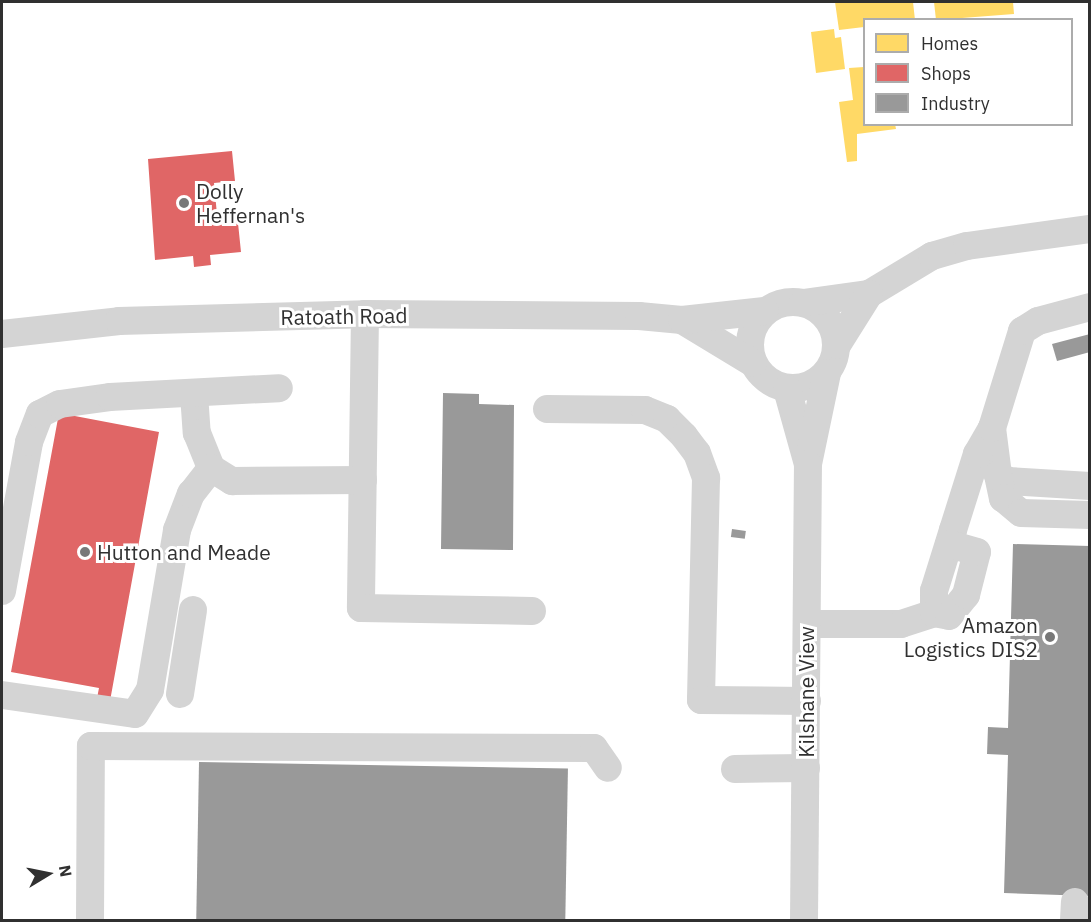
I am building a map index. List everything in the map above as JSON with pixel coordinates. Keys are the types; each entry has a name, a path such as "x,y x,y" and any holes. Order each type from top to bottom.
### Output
{"street":[{"path":"869,294 837,345 827,373 816,383 787,389 773,385 753,363 751,334 765,311 784,303 804,303 869,294 932,256 967,246 1089,229"},
{"path":"804,303 816,308 828,321 837,345"},
{"path":"807,624 901,624 934,613 949,616 959,606 977,552 949,544 977,454 992,428 1022,331 1038,321 1089,307"},
{"name":"Ratoath Road","path":"3,335 119,321 365,314 639,316 682,320 765,311"},
{"path":"365,314 361,608 532,611"},
{"name":"Ratoath Road","path":"682,320 753,363"},
{"name":"Kilshane View","path":"804,921 808,464 827,373"},
{"path":"2,591 29,442 40,414 60,404 110,397 279,388"},
{"name":"Kilshane View","path":"787,389 808,464"},
{"path":"194,394 197,433 211,468 232,481 363,480"},
{"path":"547,410 645,411 667,419 684,436 697,453 706,478 701,700 807,700"},
{"path":"992,428 1003,498 1021,513 1089,515"},
{"path":"2,695 135,714 150,690 177,530 191,494 211,468"},
{"path":"999,475 1022,484 1089,486"},
{"path":"180,694 193,610"},
{"path":"90,921 91,746 594,748 608,768"},
{"path":"735,769 806,768"}],"building: Homes":[{"path":"835,2 913,2 915,18 863,18 863,27 839,30"},
{"path":"934,2 1013,2 1014,14 936,18"},
{"path":"834,29 835,38 841,37 845,69 816,73 811,32"},
{"path":"863,67 863,126 895,126 896,129 857,134 857,161 847,162 839,102 853,100 849,68"}],"building: Shops":[{"name":"Dolly Heffernan's","path":"232,151 235,181 214,183 218,225 238,223 241,252 210,255 211,265 194,267 193,256 155,260 148,159"},
{"name":"Hutton and Meade","path":"59,413 159,432 110,701 97,698 99,688 11,672"}],"building: Industry":[{"path":"1090,334 1090,352 1057,361 1052,344"},
{"path":"443,393 479,394 479,404 514,405 513,550 441,549"},
{"path":"732,529 746,531 745,539 731,537"},
{"name":"Amazon Logistics DIS2","path":"1013,544 1090,546 1090,896 1004,893 1008,755 987,754 988,727 1008,728"},
{"path":"199,762 568,768 565,920 196,920"}],"place":[{"name":"Dolly Heffernan's","path":"184,203"},
{"name":"Hutton and Meade","path":"85,552"},
{"name":"Amazon Logistics DIS2","path":"1050,637"}]}
